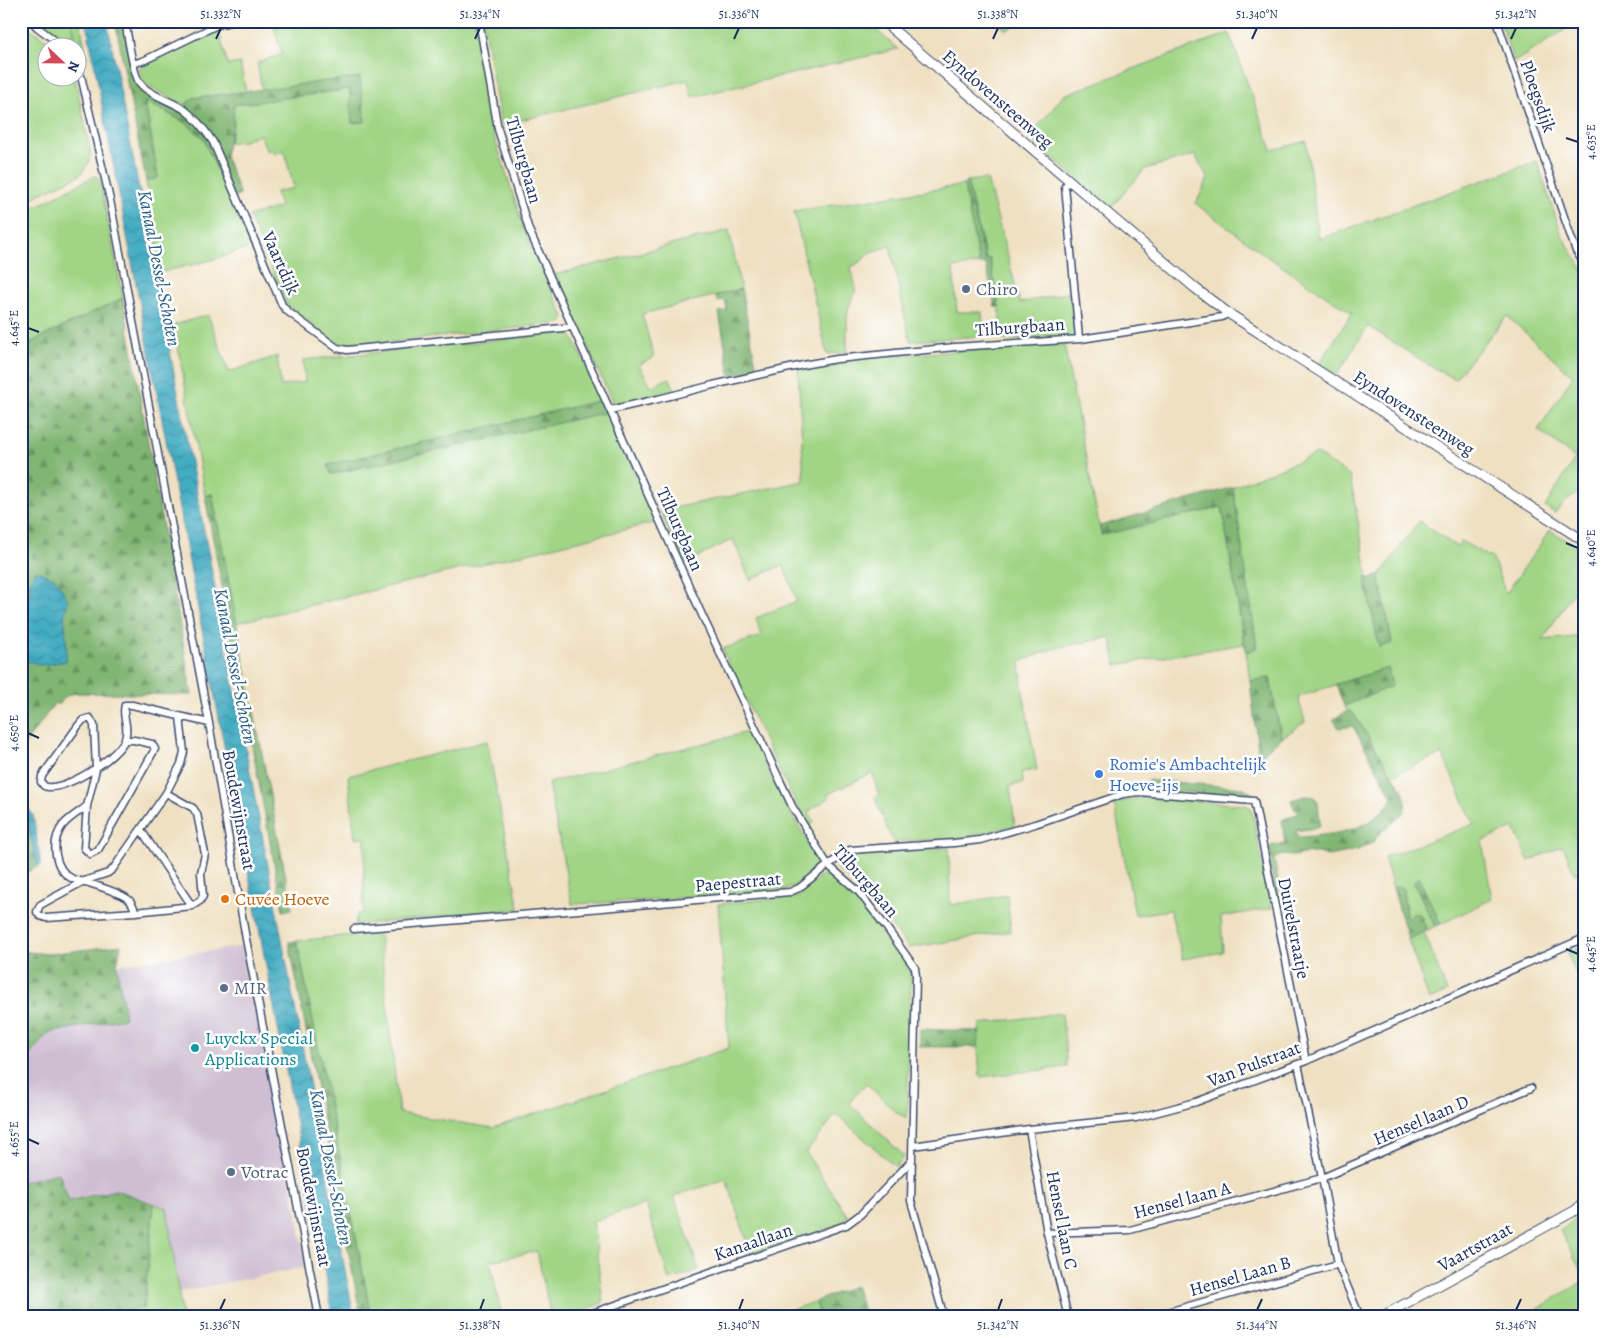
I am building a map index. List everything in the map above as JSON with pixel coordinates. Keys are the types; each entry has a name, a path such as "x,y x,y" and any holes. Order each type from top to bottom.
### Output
{"street":[{"path":"32,21 36,27 51,38"},
{"name":"Vaartdijk","path":"125,21 138,81 185,110 200,123 213,142 282,305 287,311 337,348 347,350 572,326"},
{"path":"134,64 215,26 234,21"},
{"name":"Tilburgbaan","path":"479,21 498,129 529,230 702,615 792,806 828,865 858,891 915,968 911,1201 944,1317"},
{"name":"Eyndovensteenweg","path":"883,21 1195,288 1228,313 1584,541"},
{"name":"Ploegsdijk","path":"1497,21 1570,234 1576,250 1584,263"},
{"name":"Boudewijnstraat","path":"84,88 110,200 209,723 246,939 319,1317"},
{"path":"1070,181 1065,186 1079,338 1222,317 1228,313"},
{"name":"Tilburgbaan","path":"610,410 713,385 837,359 1079,338"},
{"path":"125,740 146,742 152,744 155,749 98,850 90,854 84,848 84,842 87,806 96,769 94,725 90,718 83,720 61,747 42,776 41,782 44,786 54,788 96,769 114,754 125,740 127,725 123,711 125,705 209,723"},
{"path":"166,793 193,808 197,814 206,854 201,873 203,896 200,901 192,906 136,912 46,918 40,916 37,912 40,905 84,881 108,873 113,869 141,830 166,793 181,764 184,752 180,718"},
{"name":"Paepestraat","path":"354,929 790,892 799,888 850,850 980,840 1035,824 1123,794 1139,792 1254,801"},
{"name":"Duivelstraatje","path":"1254,801 1306,1061"},
{"path":"87,806 62,826 55,849 57,861 63,872 74,880 84,881 122,895 129,900 136,912"},
{"path":"141,830 192,906"},
{"name":"Van Pulstraat","path":"913,1146 1030,1129 1144,1116 1196,1102 1306,1061 1584,938"},
{"path":"1298,1064 1338,1264 1360,1317"},
{"name":"Hensel laan D","path":"1322,1178 1531,1088"},
{"name":"Hensel laan C","path":"1030,1129 1047,1233 1068,1317"},
{"name":"Kanaallaan","path":"582,1317 846,1225 861,1214 912,1160"},
{"name":"Hensel laan A","path":"1047,1233 1130,1230 1322,1178"},
{"name":"Vaartstraat","path":"1381,1317 1569,1214 1584,1203"},
{"name":"Hensel Laan B","path":"1150,1317 1338,1264"}],"shaded area":[{"path":"245,946 307,1267 179,1292 167,1208 116,1190 69,1201 59,1173 21,1182 21,1065 48,1033 125,1018 117,965"}],"green space":[{"path":"38,21 72,21 75,38 63,38"},
{"path":"72,21 80,21 83,38 75,38"},
{"path":"115,21 123,21 134,79 140,88 181,111 193,98 360,77 365,122 352,123 349,89 234,105 233,124 225,155 240,195 230,198 203,138 186,123 145,101 158,178 146,181"},
{"path":"272,21 475,21 494,136 528,240 564,317 564,321 561,323 346,347 332,340 287,305 249,216 280,207 276,192 294,188 284,150 274,154 272,149 267,151 260,135 239,143 238,141 229,143 233,124 233,105 350,89 352,123 360,77 262,90 257,63 282,54"},
{"path":"483,21 537,25 538,21 866,21 898,49 692,97 688,80 501,125"},
{"path":"995,21 1025,21 1006,30"},
{"path":"1500,21 1579,21 1514,62"},
{"path":"24,24 43,38 38,38 38,88 77,88 91,154 88,164 80,175 21,203 21,26"},
{"path":"218,28 228,65 240,63 246,92 193,98 185,105 147,86 142,79 139,68"},
{"path":"1229,33 1272,150 1306,141 1319,239 1537,161 1562,236 1584,272 1584,489 1565,502 1555,513 1545,507 1575,458 1538,430 1573,376 1507,316 1455,379 1427,364 1368,326 1337,375 1319,364 1352,313 1268,257 1196,204 1208,178 1195,155 1145,169 1110,209 1029,137 1064,95"},
{"path":"145,101 186,123 203,138 251,247 212,260 162,272 146,181 158,178"},
{"path":"95,176 100,179 123,298 21,347 21,214"},
{"path":"987,179 1020,303 1072,292 1076,334 1072,338 1003,340 990,259 986,259 967,181"},
{"path":"967,181 985,259 990,259 999,307 995,307 986,264 979,264 964,185"},
{"path":"964,185 979,264 953,268 957,312 982,312 983,336 910,341 890,246 869,253 862,261 851,267 856,289 847,317 847,352 827,354 794,211"},
{"path":"729,230 741,289 642,314 654,357 639,365 651,386 670,378 674,389 672,392 614,406 554,275"},
{"path":"741,289 757,369 730,376 719,312 727,311 725,300 717,301 715,296"},
{"path":"123,298 192,695 75,693 66,696 59,705 55,703 21,749 21,659 41,665 66,661 64,615 68,600 31,592 21,598 21,347"},
{"path":"208,315 229,372 277,356 281,386 305,382 303,360 563,333 570,334 602,400 328,465 332,474 607,412 657,522 236,623 212,494 205,496 174,325"},
{"path":"1064,344 1101,535 1222,507 1244,644 1116,665 1111,637 1055,648 1020,662 1022,686 1037,770 1022,772 1023,783 1010,786 1015,826 953,840 893,842 875,798 879,795 872,773 828,794 829,798 809,811 814,823 808,826 774,760 722,649 762,636 756,618 797,601 783,565 750,580 733,539 692,560 669,509 804,481 798,369 827,362 885,356"},
{"path":"602,400 607,412 331,474 328,465"},
{"path":"1317,454 1350,476 1379,647 1392,643 1379,576 1419,521 1457,547 1461,541 1493,559 1506,594 1550,530 1584,552 1584,575 1543,640 1584,636 1584,871 1575,874 1563,846 1529,861 1514,828 1482,841 1492,899 1441,924 1418,878 1414,882 1435,926 1424,932 1406,916 1403,890 1399,886 1393,888 1384,857 1474,824 1442,754 1392,775 1353,713 1344,706 1391,686 1388,668 1298,697 1305,722 1281,738 1270,678 1250,681 1246,652 1257,648 1233,487"},
{"path":"1233,487 1257,648 1246,652 1222,507 1102,535 1100,526"},
{"path":"212,494 292,909 283,911 205,496"},
{"path":"669,509 692,560 684,564 660,511"},
{"path":"1379,576 1392,643 1379,647 1365,579"},
{"path":"1388,668 1392,686 1344,706 1336,684"},
{"path":"1270,678 1281,738 1259,759 1250,681"},
{"path":"1348,711 1353,713 1403,791 1406,802 1404,812 1381,832 1374,841 1358,850 1329,856 1318,853 1293,856 1281,855 1274,859 1279,885 1280,905 1278,906 1267,853 1271,846 1285,843 1282,820 1299,813 1294,808 1291,800 1305,796 1315,797 1318,802 1320,825 1315,828 1296,831 1298,837 1334,833 1360,826 1371,821 1393,798 1353,726 1339,728 1333,719"},
{"path":"748,732 795,821 823,865 799,885 785,890 658,900 572,904 548,783"},
{"path":"487,741 519,909 355,925 357,914 363,913 365,837 355,838 348,776"},
{"path":"1148,780 1244,788 1253,794 1251,798 1146,789"},
{"path":"1145,797 1246,805 1251,808 1272,908 1221,917 1223,952 1183,959 1170,910 1135,915 1114,803"},
{"path":"21,801 31,811 28,812 36,860 39,866 21,875"},
{"path":"949,848 950,905 1007,895 1011,931 909,948 861,888 837,869 840,860 854,853"},
{"path":"825,872 831,874 854,893 902,956 911,978 907,1118 897,1113 866,1083 849,1103 904,1156 896,1167 836,1114 806,1153 848,1217 837,1226 751,1253 726,1179 674,1196 699,1270 669,1280 646,1204 593,1221 603,1303 564,1317 551,1317 537,1251 490,1261 502,1317 371,1317 297,941 379,932 399,1113 493,1128 729,1048 718,904 799,896"},
{"path":"1418,877 1441,924 1435,926 1414,882"},
{"path":"1399,886 1403,889 1406,916 1408,918 1413,914 1420,914 1426,928 1424,932 1408,939 1393,888"},
{"path":"1424,932 1447,992 1429,1000 1408,939"},
{"path":"297,941 371,1317 361,1317 289,942"},
{"path":"121,945 117,965 125,1018 48,1033 21,1065 21,951 48,954"},
{"path":"1584,946 1584,992 1567,953"},
{"path":"1062,1013 1067,1067 980,1077 978,1047 980,1024"},
{"path":"920,1029 979,1031 978,1047 920,1047"},
{"path":"59,1173 69,1201 116,1190 154,1204 144,1308 69,1317 21,1317 21,1182"},
{"path":"154,1204 167,1208 182,1317 69,1317 143,1307"},
{"path":"1584,1213 1584,1276 1560,1231"},
{"path":"1584,1281 1584,1317 1524,1317"},
{"path":"855,1286 866,1317 820,1317 816,1301"},
{"path":"816,1301 820,1317 772,1317"}],"water":[{"path":"86,21 107,21 354,1317 333,1317"},
{"path":"35,570 56,579 68,600 64,615 66,661 41,665 21,659 21,598 31,592 29,584"},
{"path":"30,811 33,814 41,865 38,866 30,828"}],"place":[{"name":"Chiro","path":"966,289"},
{"name":"Romie's Ambachtelijk Hoeve-ijs","path":"1099,774"},
{"name":"Cuvée Hoeve","path":"225,899"},
{"name":"MIR","path":"224,988"},
{"name":"Luyckx Special Applications","path":"195,1048"},
{"name":"Votrac","path":"231,1172"}],"water label":[{"name":"Kanaal Dessel-Schoten","path":"160,268"},
{"name":"Kanaal Dessel-Schoten","path":"236,666"},
{"name":"Kanaal Dessel-Schoten","path":"332,1167"}]}
